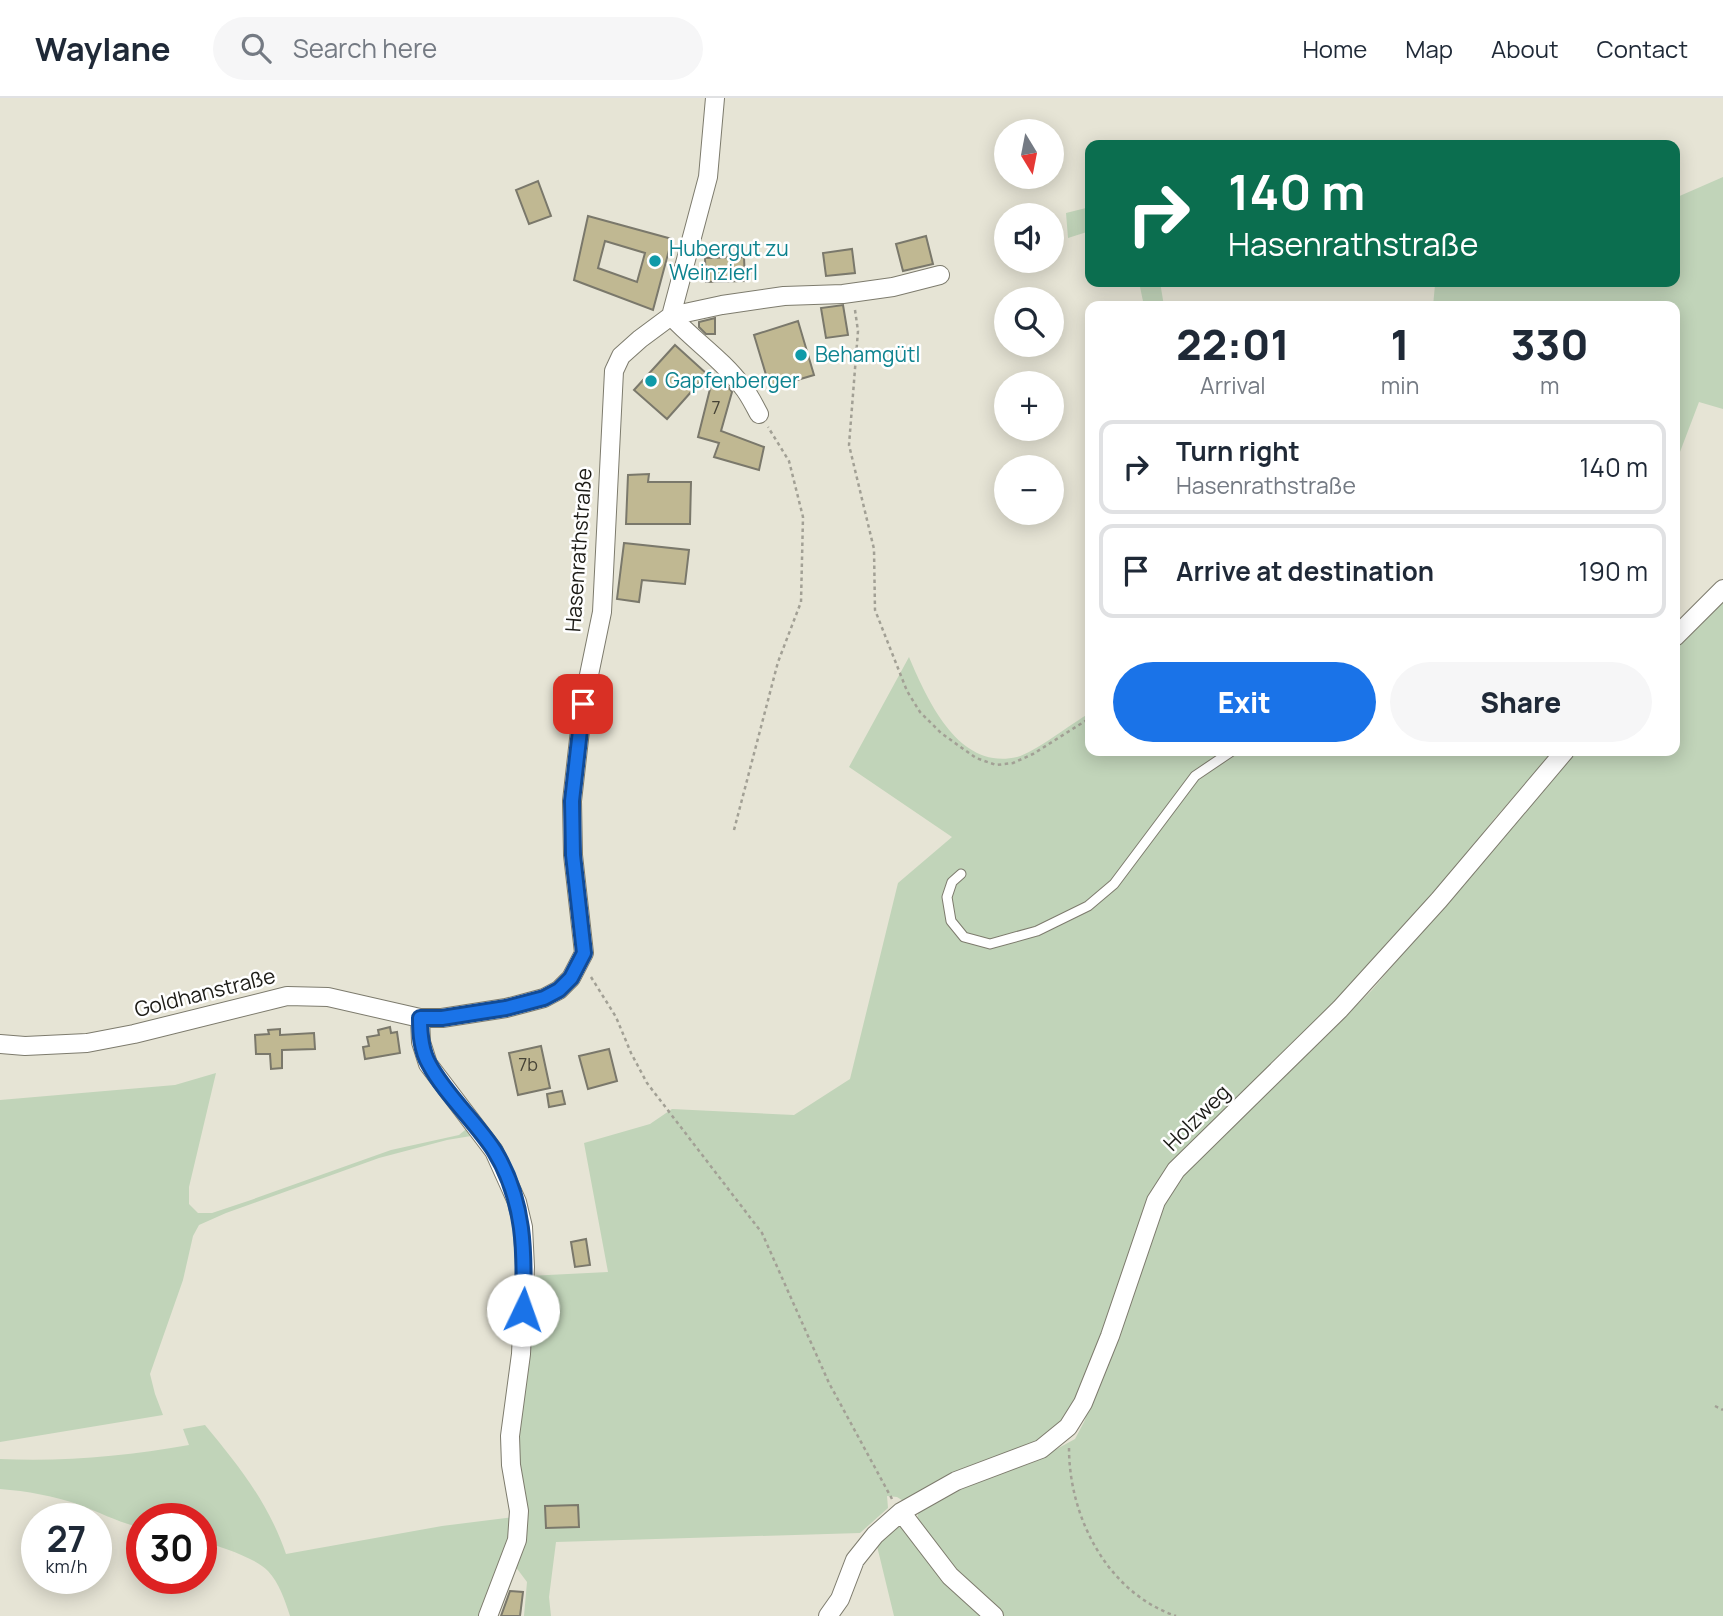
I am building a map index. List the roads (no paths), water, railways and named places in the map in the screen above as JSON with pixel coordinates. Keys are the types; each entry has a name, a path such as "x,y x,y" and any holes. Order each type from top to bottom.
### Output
{"street":[{"path":"715,98 708,177 671,316 744,387 759,414"},
{"name":"Hasenrathstraße","path":"420,1018 442,1018 506,1008 544,998 559,990 571,978 584,953 573,855 572,801 583,704 602,612 614,371 621,356 671,316 785,296 844,295 940,275"},
{"path":"1680,632 1723,589"},
{"name":"Holzweg","path":"901,1512 956,1481 1041,1449 1069,1427 1083,1403 1110,1336 1156,1201 1176,1170 1340,1009 1439,900 1561,756"},
{"name":"Goldhanstraße","path":"0,1044 25,1046 88,1043 287,996 328,997 420,1018"},
{"path":"420,1018 421,1042 428,1064 494,1151 517,1202 523,1227 521,1354 510,1436 511,1465 519,1511 517,1540 488,1616"},
{"path":"828,1616 840,1599 855,1560 874,1535 901,1512 950,1576 994,1616"}],"lane":[{"path":"961,874 952,882 947,897 951,921 964,937 990,944 1037,931 1088,906 1114,884 1195,776 1225,756"}],"place":[{"name":"Hubergut zu Weinzierl","path":"655,261"},
{"name":"Behamgütl","path":"801,355"},
{"name":"Gapfenberger","path":"651,381"}]}
